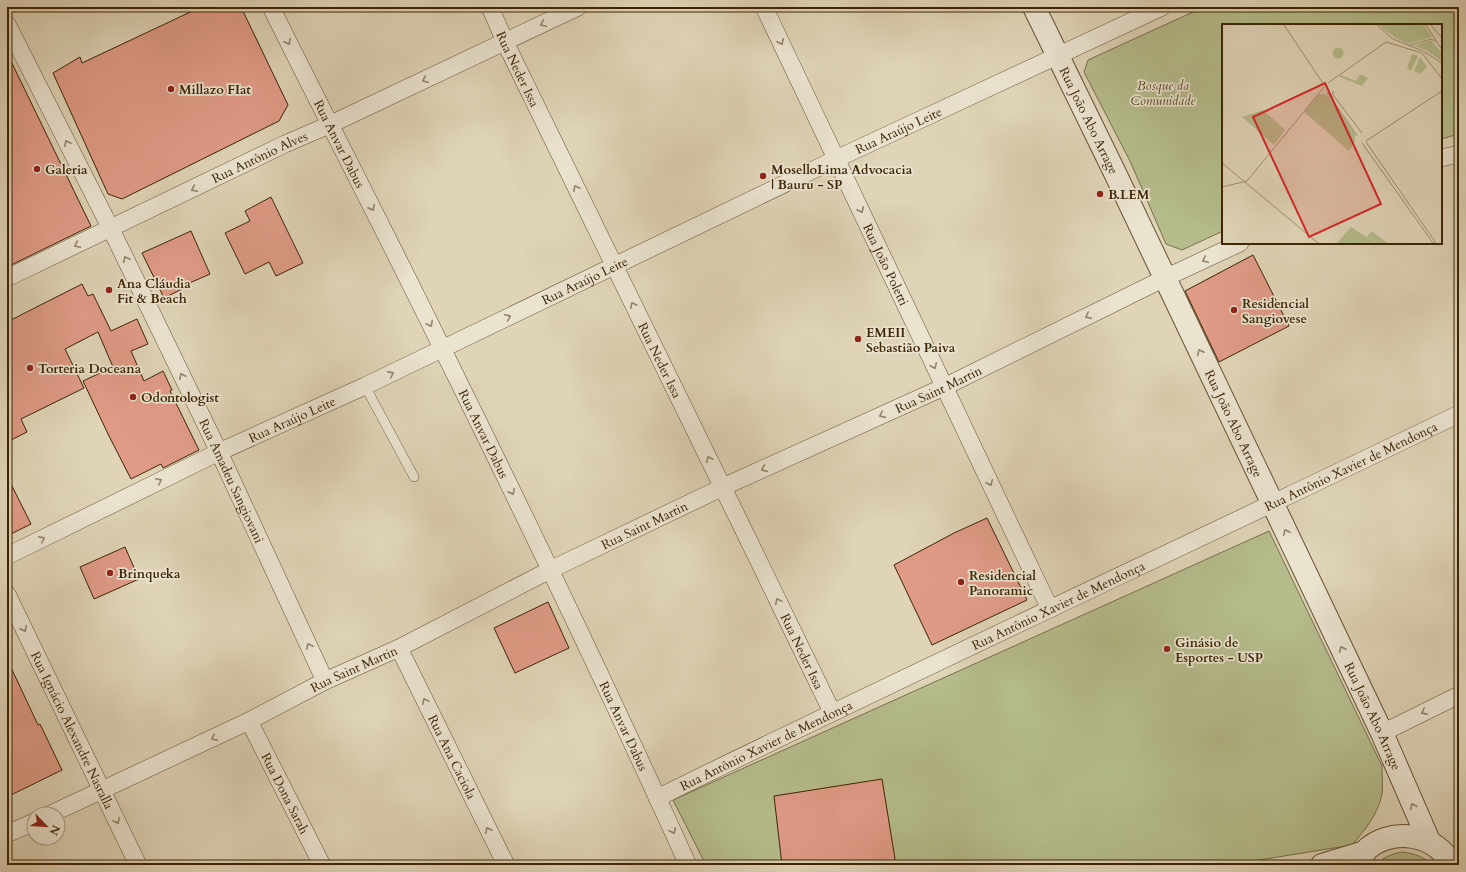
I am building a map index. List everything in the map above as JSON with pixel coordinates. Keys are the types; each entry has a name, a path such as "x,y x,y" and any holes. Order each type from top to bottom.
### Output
{"street":[{"name":"Rua Anvar Dabus","path":"271,7 443,348 550,570 658,798 688,865"},
{"name":"Rua Neder Issa","path":"490,7 505,42 614,267 832,712"},
{"name":"Rua Antônio Alves","path":"7,278 285,144 330,125 578,7"},
{"name":"Rua João Poletti","path":"764,7 1050,609"},
{"name":"Rua João Abo Arrage","path":"1034,7 1382,733 1429,842"},
{"name":"Rua Araújo Leite","path":"7,556 219,452 365,386 836,159 1162,7"},
{"name":"Rua Amadeu Sangiovani","path":"7,24 111,229 219,452 325,681"},
{"path":"1442,158 1459,154"},
{"name":"Rua Saint Martin","path":"66,807 249,721 325,681 399,648 550,570 723,487 944,387 1165,278 1238,244"},
{"name":"Rua Antônio Xavier de Mendonça","path":"658,798 832,712 1273,504 1459,414"},
{"name":"Rua Ignácio Alexandre Nasralla","path":"7,594 138,865"},
{"name":"Rua Ana Caciola","path":"399,648 506,865"},
{"path":"1382,733 1459,695"},
{"name":"Rua Dona Sarah","path":"249,721 322,865"},
{"path":"7,834 26,826"},
{"path":"1322,865 1360,858 1379,842 1395,836 1413,836 1429,842 1440,849 1453,861"}],"lane":[{"path":"365,386 414,477"}],"green space":[{"name":"Bosque da Comunidade","path":"1204,7 1459,7 1459,134 1442,139 1442,24 1222,24 1222,231 1182,250 1166,244 1130,161 1084,72 1088,60"},
{"name":"Ginásio de Esportes - USP","path":"1269,531 1382,766 1382,794 1380,801 1366,828 1352,845 1229,865 706,865 673,800"},
{"path":"1402,852 1425,859 1432,865 1376,865 1388,856"}],"building":[{"name":"Millazo FIat","path":"201,7 241,7 288,105 279,121 122,199 108,194 53,73 80,57 82,63"},
{"path":"7,53 91,226 7,267"},
{"path":"271,197 303,263 276,276 269,262 245,274 225,233 250,221 245,211"},
{"path":"191,231 210,274 185,285 186,287 164,298 142,253"},
{"name":"Residencial Sangiovese","path":"1253,255 1289,326 1219,362 1185,291"},
{"path":"82,284 88,296 93,294 111,331 137,319 148,344 131,351 144,381 163,371 172,390 170,391 199,450 163,468 161,464 131,479 83,381 113,367 98,332 65,349 84,388 21,419 27,432 7,442 7,322"},
{"path":"7,476 31,524 7,536"},
{"name":"Residencial Panoramic","path":"987,518 1027,600 932,645 894,565 954,533"},
{"name":"Brinqueka","path":"125,547 139,579 94,599 80,567"},
{"path":"548,602 569,648 515,673 494,628"},
{"path":"7,659 38,725 40,724 62,770 11,795 7,787"},
{"path":"882,779 896,865 782,865 774,796"}],"place":[{"name":"Millazo FIat","path":"171,89"},
{"name":"Galeria","path":"37,169"},
{"name":"MoselloLima Advocacia | Bauru - SP","path":"763,176"},
{"name":"B.LEM","path":"1100,194"},
{"name":"Ana Cláudia Fit & Beach","path":"109,290"},
{"name":"Residencial Sangiovese","path":"1234,310"},
{"name":"EMEII Sebastião Paiva","path":"858,339"},
{"name":"Torteria Doceana","path":"30,368"},
{"name":"Odontologist","path":"133,397"},
{"name":"Brinqueka","path":"110,573"},
{"name":"Residencial Panoramic","path":"961,582"},
{"name":"Ginásio de Esportes - USP","path":"1167,649"}]}
